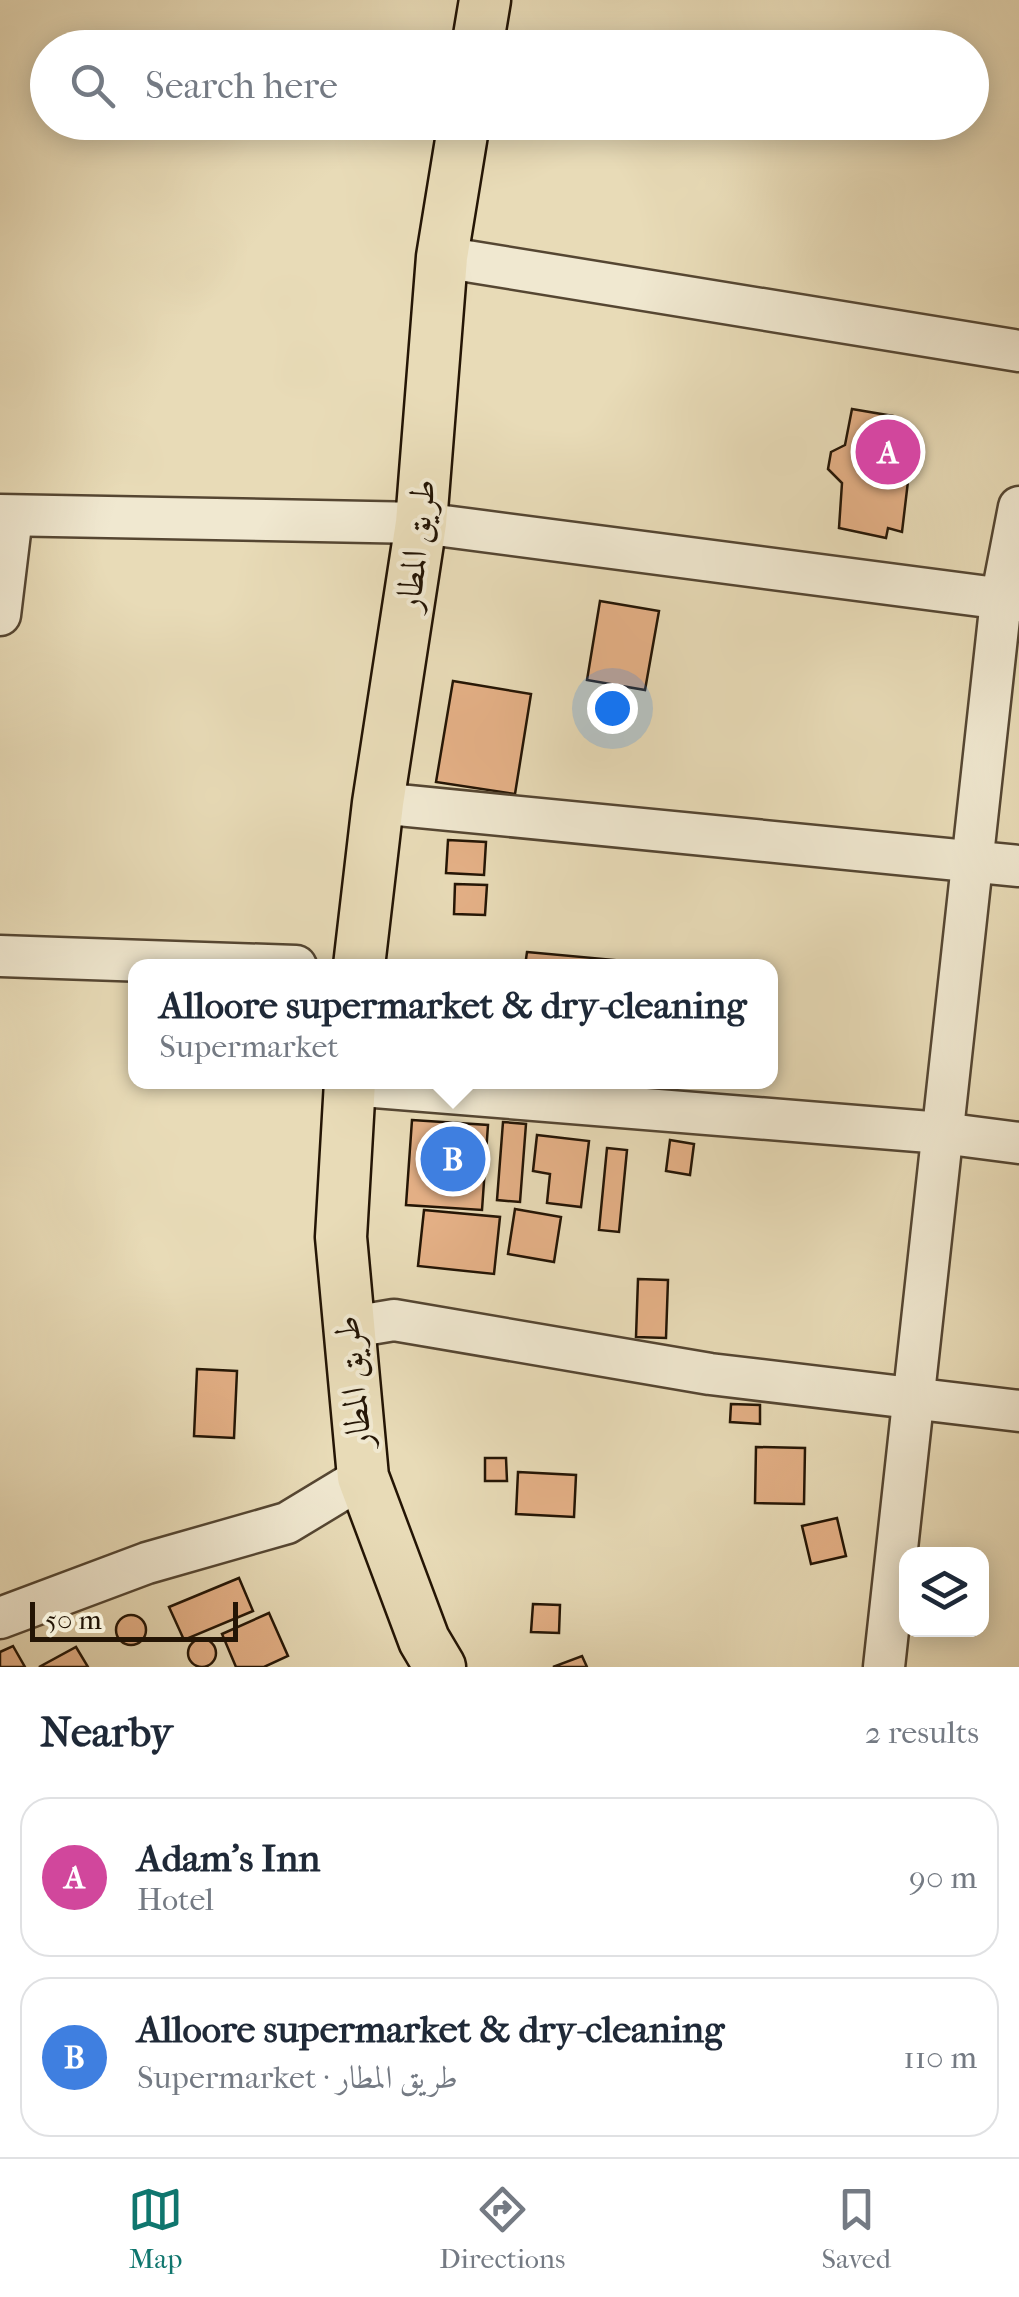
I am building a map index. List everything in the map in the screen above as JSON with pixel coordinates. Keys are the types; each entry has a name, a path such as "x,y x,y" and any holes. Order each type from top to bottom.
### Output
{"main road":[{"path":"480,30 485,0"},
{"name":"طريق المطار","path":"359,959 378,803 422,523 442,257 461,140"},
{"name":"طريق المطار","path":"350,1089 342,1237 346,1328 363,1477 424,1640 440,1667"}],"street":[{"path":"442,257 1019,351"},
{"path":"884,1667 972,860 1010,601 1019,507"},
{"path":"0,615 6,516 422,523 1010,601"},
{"path":"378,803 1019,866"},
{"path":"0,956 128,960"},
{"path":"421,1089 942,1133 1019,1144"},
{"path":"346,1328 394,1320 710,1374 1019,1411"},
{"path":"0,1618 147,1564 286,1523 363,1477"}],"building":[{"path":"852,409 893,416 913,439 902,532 888,528 886,538 839,528 842,483 828,469 831,452 845,445"},
{"path":"600,601 659,611 645,690 587,680"},
{"path":"453,681 531,694 515,794 436,782"},
{"path":"448,840 486,842 484,875 446,873"},
{"path":"455,884 487,885 485,915 454,914"},
{"path":"527,952 604,959 526,959"},
{"path":"412,1120 488,1125 482,1210 406,1205"},
{"path":"503,1122 526,1124 520,1202 497,1200"},
{"path":"537,1135 589,1141 581,1207 547,1203 550,1174 533,1171"},
{"path":"670,1140 694,1144 690,1175 666,1171"},
{"path":"607,1148 627,1150 619,1232 599,1230"},
{"path":"515,1209 561,1217 554,1262 508,1254"},
{"path":"424,1210 500,1217 494,1274 418,1266"},
{"path":"638,1279 668,1280 666,1338 636,1337"},
{"path":"197,1369 237,1371 234,1438 194,1436"},
{"path":"731,1404 760,1405 760,1424 730,1422"},
{"path":"756,1447 805,1448 804,1504 755,1503"},
{"path":"485,1458 506,1458 507,1481 485,1481"},
{"path":"518,1472 576,1475 574,1517 516,1514"},
{"path":"837,1518 846,1556 811,1564 802,1526"},
{"path":"239,1578 253,1611 184,1640 169,1607"},
{"path":"533,1604 560,1605 559,1633 531,1632"},
{"path":"269,1613 288,1656 264,1667 236,1667 222,1634"},
{"path":"131,1615 142,1619 146,1630 142,1641 131,1645 120,1641 116,1630 120,1619"},
{"path":"202,1639 212,1643 216,1653 212,1663 202,1667 192,1663 188,1653 192,1643"},
{"path":"13,1646 25,1667 0,1667 0,1652"},
{"path":"76,1647 88,1667 39,1667"},
{"path":"582,1656 587,1667 553,1667"}],"place":[{"name":"Adam's Inn","path":"888,452"},
{"name":"Alloore supermarket & dry-cleaning","path":"453,1159"}]}
